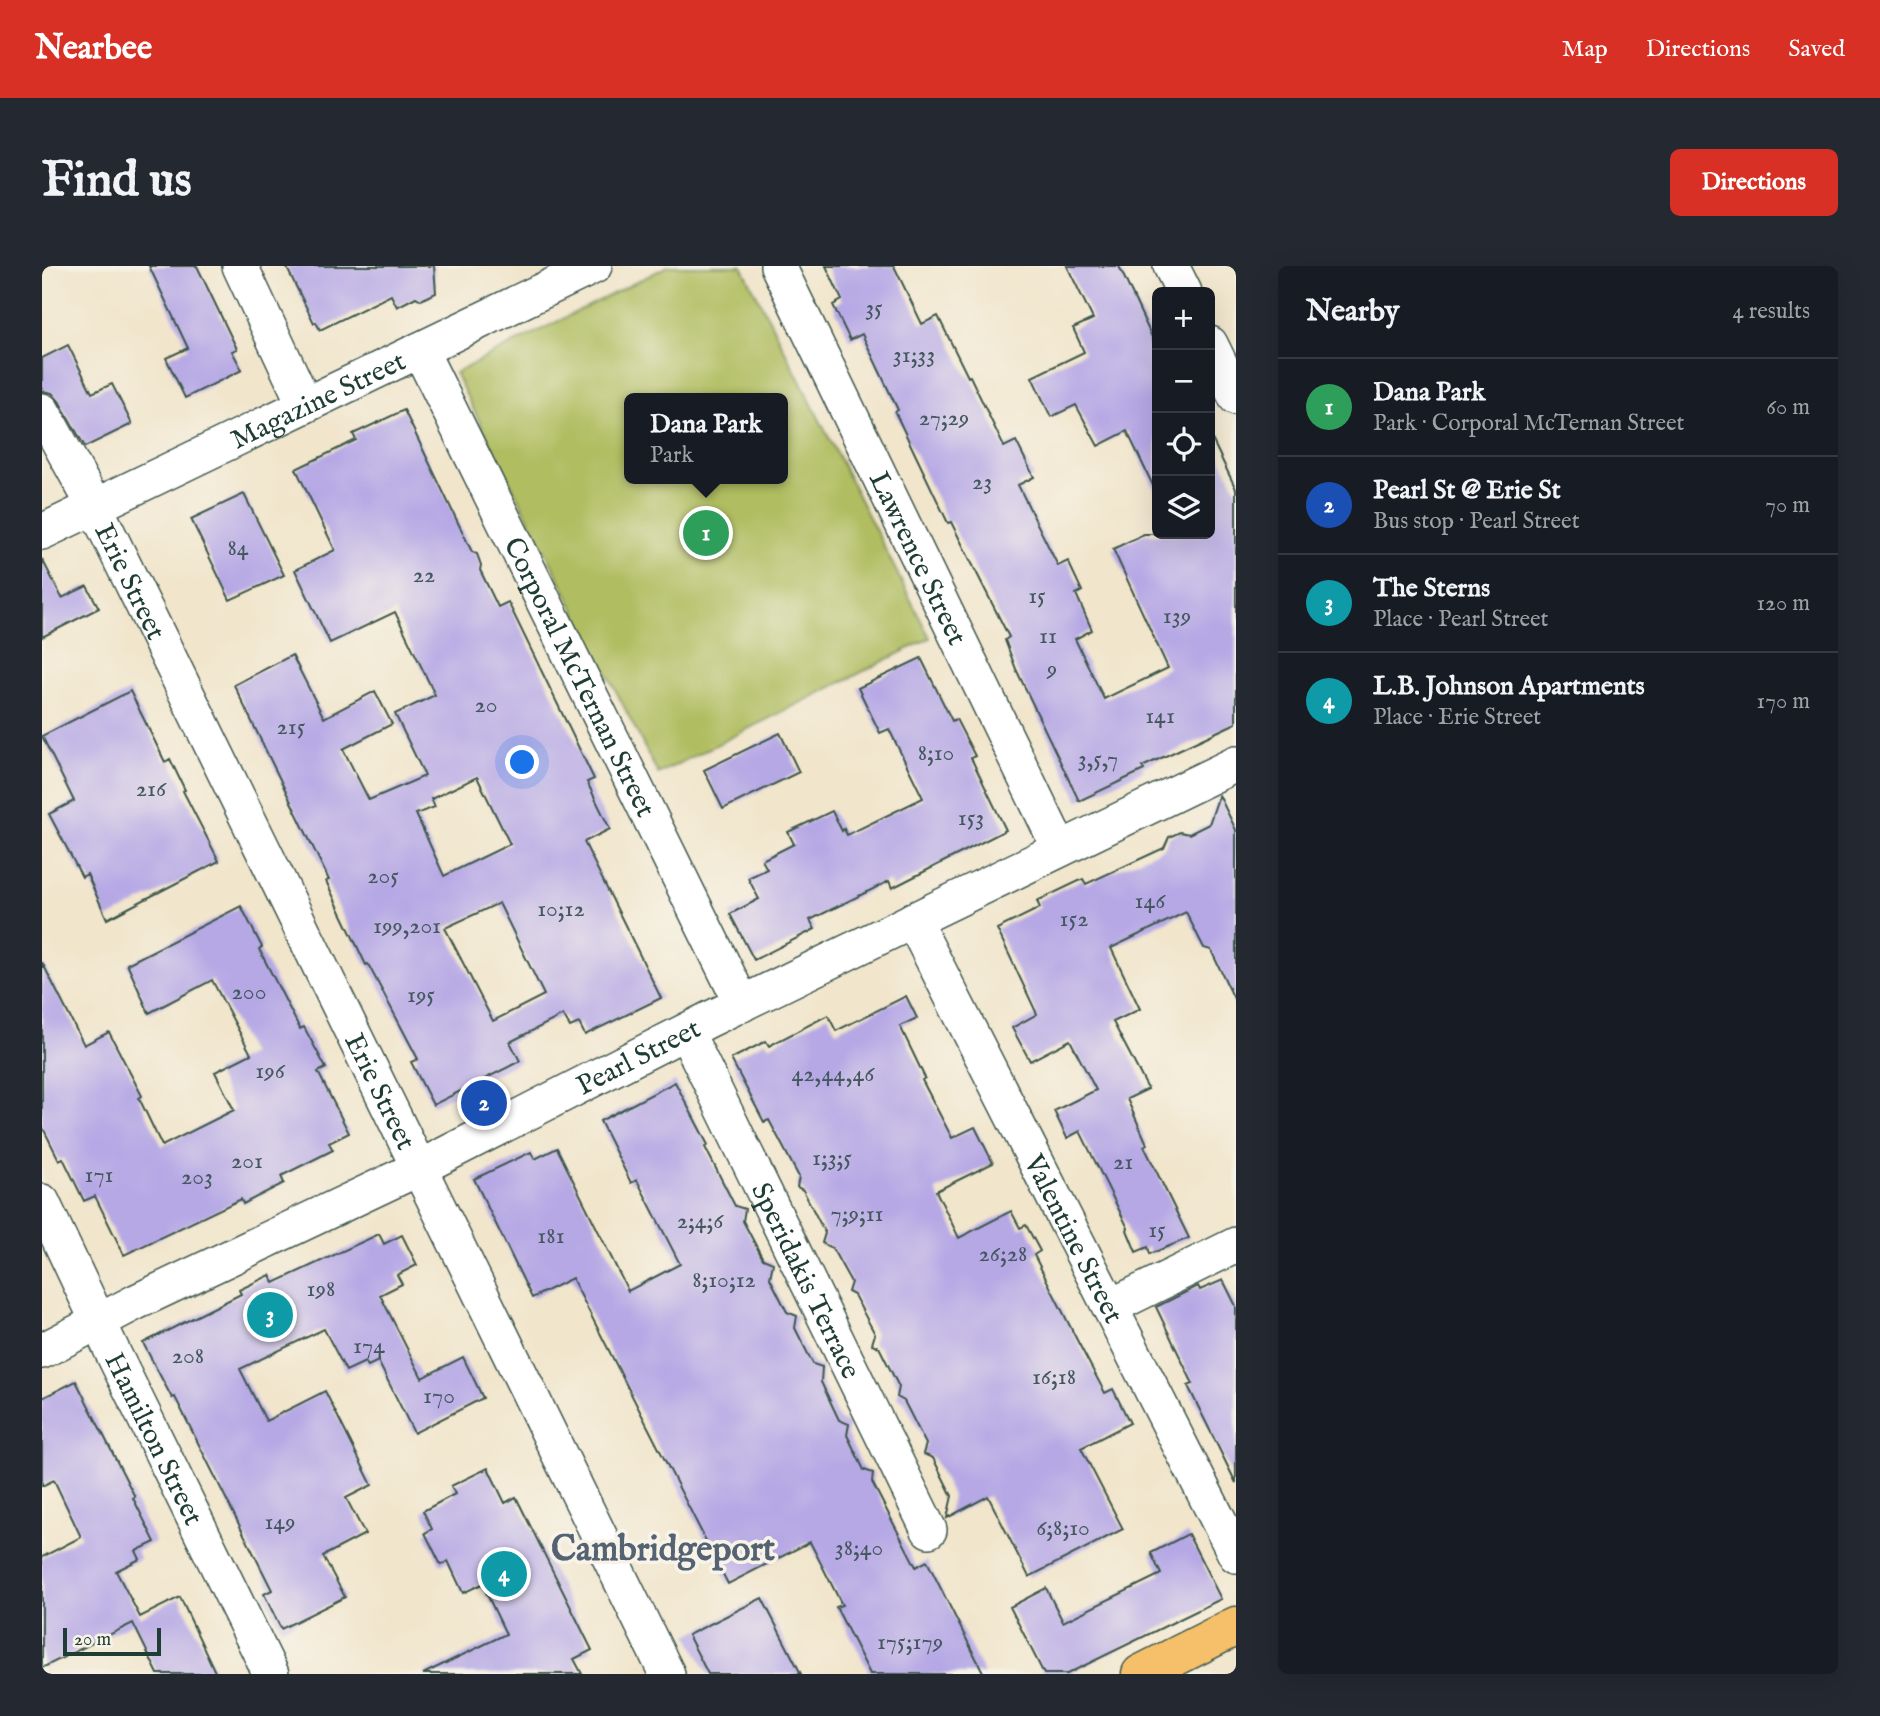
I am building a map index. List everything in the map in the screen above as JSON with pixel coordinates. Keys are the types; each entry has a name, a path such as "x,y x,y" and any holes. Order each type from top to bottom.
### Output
{"main road":[{"path":"1141,1674 1236,1626"}],"street":[{"path":"240,266 305,405"},
{"name":"Magazine Street","path":"42,532 594,266"},
{"name":"Lawrence Street","path":"778,266 1060,849"},
{"path":"1171,266 1182,287"},
{"name":"Corporal McTernan Street","path":"420,350 742,1004"},
{"path":"1213,350 1236,397"},
{"name":"Erie Street","path":"42,411 95,507 667,1674"},
{"name":"Pearl Street","path":"42,1351 419,1168 742,1004 1236,764"},
{"name":"Valentine Street","path":"914,920 1236,1555"},
{"name":"Speridakis Terrace","path":"686,1032 929,1530"},
{"name":"Hamilton Street","path":"42,1202 271,1674"},
{"path":"1110,1307 1236,1245"}],"green space":[{"path":"668,266 742,266 930,638 658,774 455,373"}],"building":[{"path":"149,266 197,266 237,349 232,351 242,370 185,398 166,358 188,348"},
{"path":"286,266 434,266 436,293 421,300 416,297 397,307 391,295 320,330"},
{"path":"826,266 894,266 922,324 938,316 1004,447 1016,441 1034,477 1018,485 1058,566 1068,561 1082,591 1076,594 1092,630 1075,639 1104,699 1168,668 1113,549 1144,534 1152,534 1152,539 1215,539 1215,445 1236,489 1236,723 1142,767 1144,770 1079,801 1016,669 1005,640 1009,637 951,522 948,523 895,412 898,410 862,334 850,340 833,305 842,300"},
{"path":"1067,266 1119,266 1152,337 1152,484 1127,431 1098,446 1076,405 1051,417 1032,377 1084,352 1073,328 1093,319"},
{"path":"68,345 92,393 112,384 132,424 85,447 59,401 52,393 42,391 42,358"},
{"path":"404,410 472,552 477,554 480,570 498,607 508,602 594,779 587,782 610,829 584,842 661,998 585,1035 579,1023 570,1027 563,1015 510,1042 520,1061 433,1105 411,1062 418,1059 368,964 366,965 326,881 329,880 234,685 292,655 324,718 375,691 392,724 343,749 369,800 425,776 395,714 435,695 395,612 330,643 295,570 335,550 296,469 356,440 353,434","holes":["477,777 510,844 444,876 416,814 435,807 431,799","499,903 544,995 493,1021 445,928"]},
{"path":"244,494 284,575 230,600 191,519"},
{"path":"42,559 62,598 87,586 99,608 42,637"},
{"path":"921,658 952,721 956,719 975,756 971,758 1006,830 892,888 889,881 810,920 815,929 754,960 730,914 759,899 748,878 767,869 762,860 794,844 788,832 832,811 842,831 844,829 847,835 923,798 889,729 880,733 858,688"},
{"path":"130,691 165,762 170,759 185,790 183,791 219,861 107,919 87,874 82,877 49,814 74,801 42,736"},
{"path":"780,733 799,772 723,809 704,770"},
{"path":"1219,795 1236,830 1236,1003 1211,950 1204,948 1186,912 1111,948 1140,1009 1113,1022 1148,1089 1127,1099 1147,1144 1144,1146 1189,1238 1150,1254 1148,1247 1136,1252 1128,1228 1080,1131 1067,1138 1054,1111 1096,1090 1070,1040 1030,1061 1012,1028 1037,1014 997,929 1040,908 1037,901 1083,879 1086,884 1164,848 1169,837 1180,832 1189,834 1209,824"},
{"path":"241,906 262,947 259,949 300,1029 304,1027 326,1068 318,1072 349,1133 329,1143 333,1150 281,1176 284,1183 243,1204 241,1199 124,1255 95,1196 84,1201 63,1158 59,1160 42,1126 42,962 84,1045 109,1032 142,1096 139,1098 162,1146 234,1110 215,1072 251,1054 212,980 149,1013 127,964"},
{"path":"906,996 917,1018 900,1026 925,1078 922,1080 952,1138 975,1127 993,1163 936,1191 959,1238 1011,1211 1020,1228 1026,1225 1040,1251 1034,1255 1078,1342 1105,1393 1113,1389 1130,1423 1081,1448 1123,1529 1029,1577 988,1496 947,1518 952,1496 933,1458 923,1454 926,1444 904,1401 897,1397 899,1387 879,1347 872,1344 875,1334 854,1295 848,1292 851,1282 832,1248 822,1243 825,1233 803,1190 797,1187 799,1177 769,1120 764,1122 731,1059 766,1041 769,1046 828,1015 836,1031"},
{"path":"675,1082 708,1145 705,1147 735,1206 745,1209 743,1221 763,1259 773,1263 770,1278 787,1312 797,1316 795,1328 813,1364 822,1367 821,1382 839,1420 849,1424 847,1435 864,1470 873,1473 872,1482 916,1567 927,1561 984,1674 870,1674 836,1607 842,1605 810,1542 728,1584 572,1278 532,1298 474,1179 531,1152 535,1159 557,1148 628,1291 680,1264 637,1180 631,1183 600,1121"},
{"path":"379,1234 384,1244 402,1235 417,1265 397,1275 402,1284 380,1295 422,1378 463,1357 483,1398 414,1433 378,1361 368,1366 365,1362 346,1371 324,1329 240,1369 266,1421 325,1391 372,1485 346,1498 365,1534 323,1556 345,1597 281,1629 264,1594 272,1590 175,1397 172,1398 143,1343 241,1294 239,1290 270,1275 274,1283"},
{"path":"1223,1280 1236,1306 1236,1483 1188,1386 1193,1384 1156,1307 1198,1286 1200,1290"},
{"path":"76,1381 155,1542 136,1551 140,1559 116,1571 140,1617 180,1597 216,1674 158,1674 133,1623 42,1668 42,1557 81,1537 54,1480 42,1486 42,1398"},
{"path":"488,1468 505,1503 516,1497 592,1650 574,1659 582,1674 423,1674 506,1634 482,1584 463,1593 448,1561 441,1565 425,1533 432,1529 423,1511 455,1494 451,1486"},
{"path":"1188,1534 1221,1599 1067,1674 1044,1674 1010,1607 1046,1588 1063,1622 1161,1574 1151,1553"},
{"path":"762,1598 801,1674 708,1674 688,1635"}],"place":[{"name":"Dana Park","path":"706,533"},
{"name":"Pearl St @ Erie St","path":"484,1103"},
{"name":"The Sterns","path":"270,1315"},
{"name":"L.B. Johnson Apartments","path":"504,1574"}],"district":[{"name":"Cambridgeport","path":"663,1548"}]}
